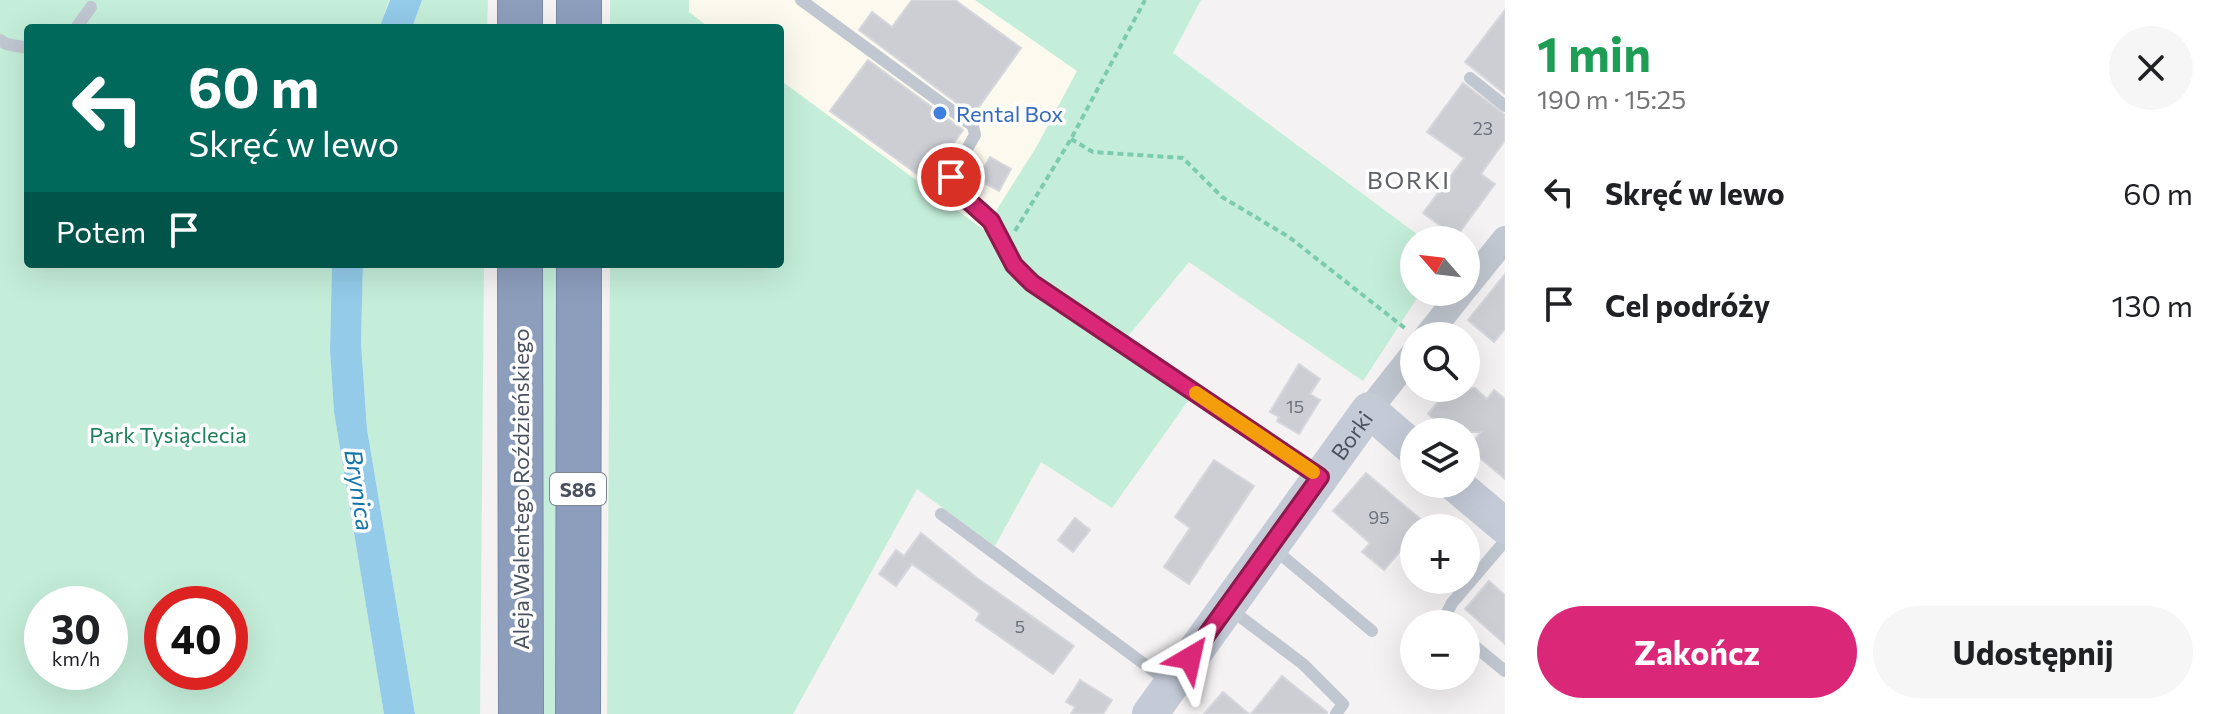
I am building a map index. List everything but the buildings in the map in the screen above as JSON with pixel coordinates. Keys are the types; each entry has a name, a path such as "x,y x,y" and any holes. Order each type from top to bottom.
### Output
{"highway":[{"path":"520,0 520,24"},
{"path":"579,0 579,24"},
{"name":"Aleja Walentego Roździeńskiego","path":"520,268 521,714"},
{"name":"S86","path":"578,714 579,268"}],"street":[{"path":"1480,270 1505,239"},
{"path":"1438,322 1451,306"},
{"name":"Borki","path":"1150,714 1400,371"},
{"path":"1369,410 1400,437"},
{"path":"1472,498 1505,526"}],"lane":[{"path":"801,0 973,126 975,135 951,177 951,185 991,221 1014,265 1032,283 1320,477"},
{"path":"79,24 91,7"},
{"path":"0,40 24,47"},
{"path":"1470,78 1505,106"},
{"path":"941,514 1172,684"},
{"path":"1448,610 1505,541"},
{"path":"1271,546 1372,631"},
{"path":"1228,607 1303,664 1343,704 1336,714"},
{"path":"1480,650 1505,671"}],"path":[{"path":"1003,244 1010,240 1071,139 1145,0"},
{"path":"1071,139 1093,152 1183,158 1222,197 1289,237 1400,325"}],"shaded area":[{"name":"Rental Box","path":"689,0 975,0 1077,71 1037,146 984,231 784,83 784,24 704,24 688,12"}],"green space":[{"name":"Park Tysiąclecia","path":"0,0 389,0 380,24 24,24 24,268 332,268 330,350 334,412 384,714 0,714"},
{"path":"422,0 488,0 487,24 413,24"},
{"path":"610,0 689,0 689,12 705,24 610,24"},
{"path":"975,0 1201,0 1173,53 1406,226 1400,226 1400,306 1412,306 1363,381 1189,262 1116,351 1190,398 1112,508 1041,462 995,546 917,489 793,714 607,714 610,268 784,268 784,83 984,230 1037,146 1077,71"},
{"path":"363,268 484,268 480,714 415,714 367,429 361,343"},
{"path":"541,268 556,268 557,714 543,714"}],"water":[{"path":"390,0 422,0 413,24 381,24"},
{"name":"Brynica","path":"332,268 363,268 361,343 367,429 415,714 384,714 334,412 330,350"}],"slow traffic":[{"path":"1196,393 1313,472"}],"place":[{"name":"Rental Box","path":"940,113"}],"district":[{"name":"BORKI","path":"1409,179"}],"route":[{"path":"951,177 951,185 991,221 1014,265 1032,283 1320,477 1190,658"}]}
